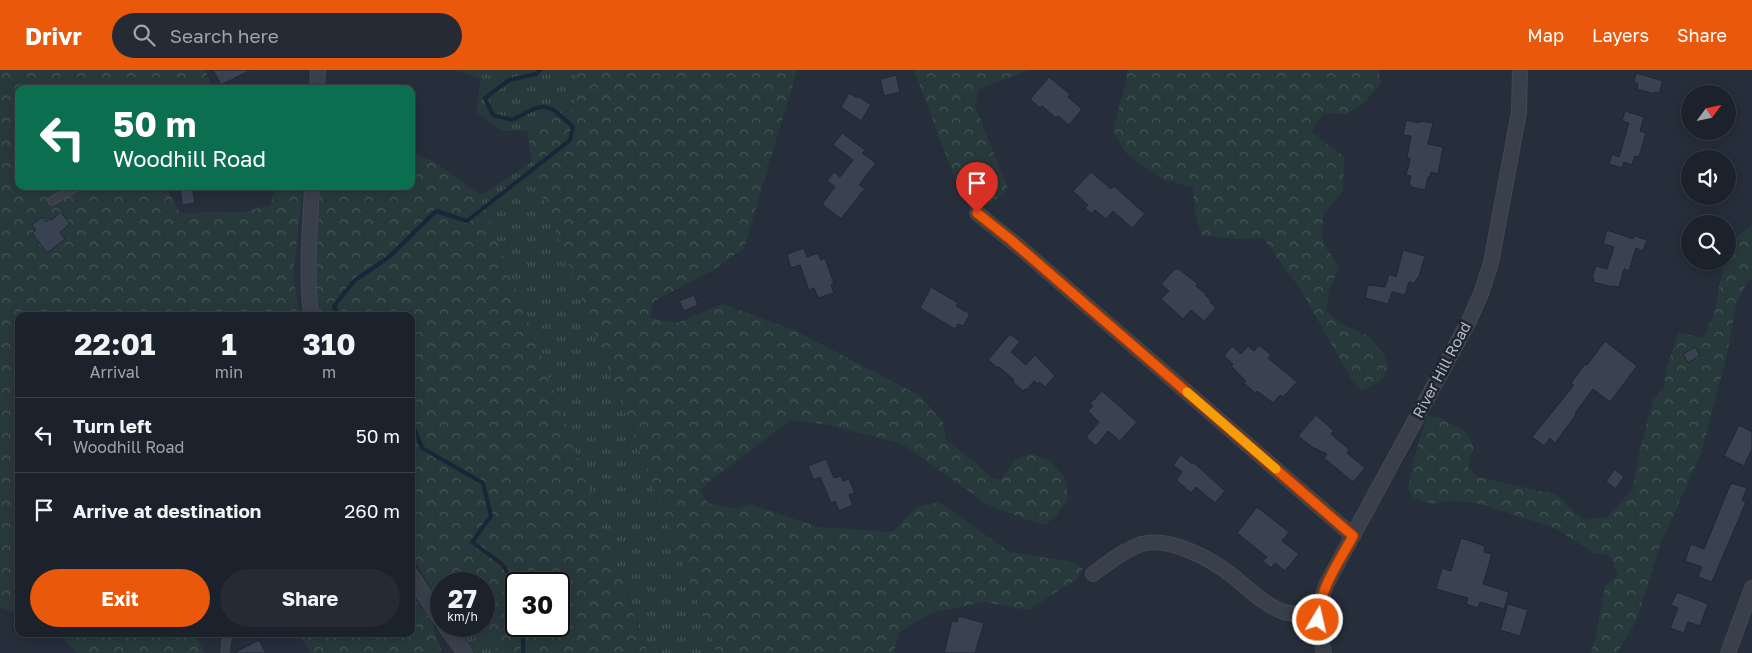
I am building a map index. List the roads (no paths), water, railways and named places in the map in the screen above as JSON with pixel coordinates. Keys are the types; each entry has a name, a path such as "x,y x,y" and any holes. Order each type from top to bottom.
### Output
{"street":[{"path":"317,85 318,70"},
{"name":"River Hill Road","path":"1324,653 1319,631 1319,613 1321,598 1326,585 1469,321 1482,291 1491,263 1519,112 1520,70"},
{"path":"311,312 308,261 312,190"},
{"path":"977,213 1011,240 1353,536"},
{"path":"1093,574 1113,560 1143,544 1169,544 1209,560 1227,571 1265,602 1285,612 1319,613"},
{"path":"415,581 430,604"},
{"path":"1728,653 1752,588"},
{"path":"450,653 454,639"},
{"path":"454,639 464,653"}],"lane":[{"path":"52,201 71,190"},
{"path":"225,653 228,637"}],"waterway":[{"path":"336,312 334,306 354,281 389,257 436,211 467,221 570,140 573,127 550,108 538,108 512,120 493,115 485,98 509,80 536,74 540,70"},
{"path":"415,430 422,448 483,483 491,516 472,542 502,564 507,572"},
{"path":"523,637 523,653"}]}
